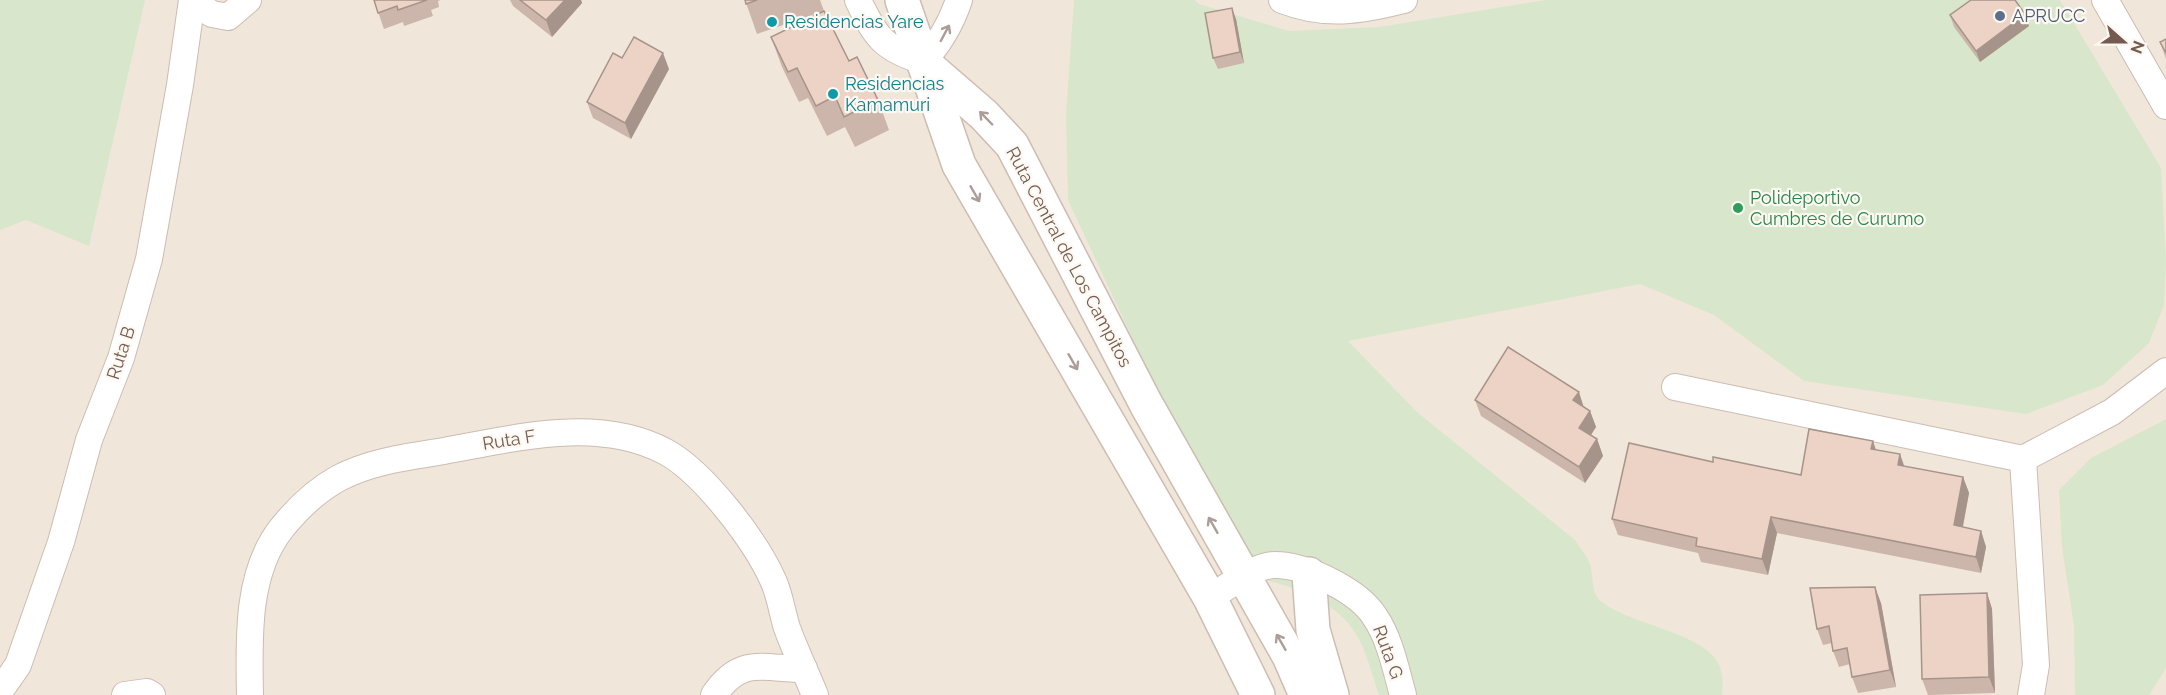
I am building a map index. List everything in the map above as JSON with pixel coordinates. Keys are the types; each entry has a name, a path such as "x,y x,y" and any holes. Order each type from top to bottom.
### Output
{"main road":[{"path":"902,0 959,165 1210,598 1258,695"},
{"name":"Ruta Central de Los Campitos","path":"923,62 984,115 1012,145 1146,404 1289,656 1306,695"},
{"path":"1309,574 1313,630 1332,695"}],"street":[{"path":"192,1 212,14 228,16 248,0"},
{"path":"858,0 871,27 884,44 897,53 923,62 940,42 954,16 958,0"},
{"path":"1282,0 1335,13 1373,8 1404,0"},
{"path":"2104,0 2166,106"},
{"name":"Ruta B","path":"0,691 18,665 61,542 89,440 121,358 146,270 180,85 192,1"},
{"path":"1675,387 2023,459 2112,412 2166,371"},
{"name":"Ruta F","path":"250,695 253,602 264,558 281,530 309,499 339,478 375,463 512,438 577,432 633,438 668,453 719,500 749,541 773,580 787,627 815,695"},
{"path":"2023,459 2036,665 2031,695"},
{"name":"Ruta G","path":"1210,598 1243,576 1275,565 1336,584 1360,597 1377,618 1403,695"},
{"path":"714,695 731,675 753,665 773,669 804,669"},
{"path":"125,695 147,692 152,695"}],"shaded area":[{"path":"0,0 2166,0 2166,695 0,695"}],"green space":[{"path":"0,0 145,0 89,246 26,220 0,230"},
{"name":"Polideportivo Cumbres de Curumo","path":"1074,0 1195,0 1199,4 1289,31 1379,27 1546,0 2060,0 2161,168 2166,260 2164,305 2149,343 2103,385 2026,414 1804,381 1714,315 1640,284 1348,341 1417,412 1575,540 1589,561 1594,589 1602,602 1615,610 1700,646 1713,655 1720,667 1723,681 1722,695 1379,695 1360,641 1346,620 1333,609 1318,599 1284,585 1232,573 1208,501 1068,200 1066,114"},
{"path":"2166,419 2166,668 2149,695 2075,695 2074,626 2062,547 2059,490 2091,458"}],"building":[{"path":"374,0 427,0 398,10 397,6 378,13"},
{"path":"520,0 565,0 546,20"},
{"path":"745,0 757,0 746,4"},
{"path":"1971,0 2015,0 2025,14 1976,51 1950,15"},
{"path":"1232,8 1240,52 1213,58 1205,13"},
{"path":"824,11 849,61 857,57 878,100 844,117 835,96 816,106 797,68 788,72 771,37"},
{"path":"634,37 663,53 625,123 587,102 613,53 622,58"},
{"path":"2166,39 2166,53 2160,42"},
{"path":"1508,347 1579,392 1573,400 1590,411 1579,428 1597,439 1579,467 1475,400"},
{"path":"1809,429 1873,441 1871,449 1900,454 1898,465 1963,477 1954,525 1981,531 1976,557 1771,517 1762,559 1696,546 1697,538 1612,519 1629,443 1713,462 1713,457 1801,475"},
{"path":"1875,587 1890,670 1852,677 1847,648 1833,651 1829,626 1817,629 1810,588"},
{"path":"1987,593 1989,677 1922,679 1920,595"}],"place":[{"name":"APRUCC","path":"2000,16"},
{"name":"Residencias Yare","path":"772,22"},
{"name":"Residencias Kamamuri","path":"833,94"},
{"name":"Polideportivo Cumbres de Curumo","path":"1738,208"}]}
